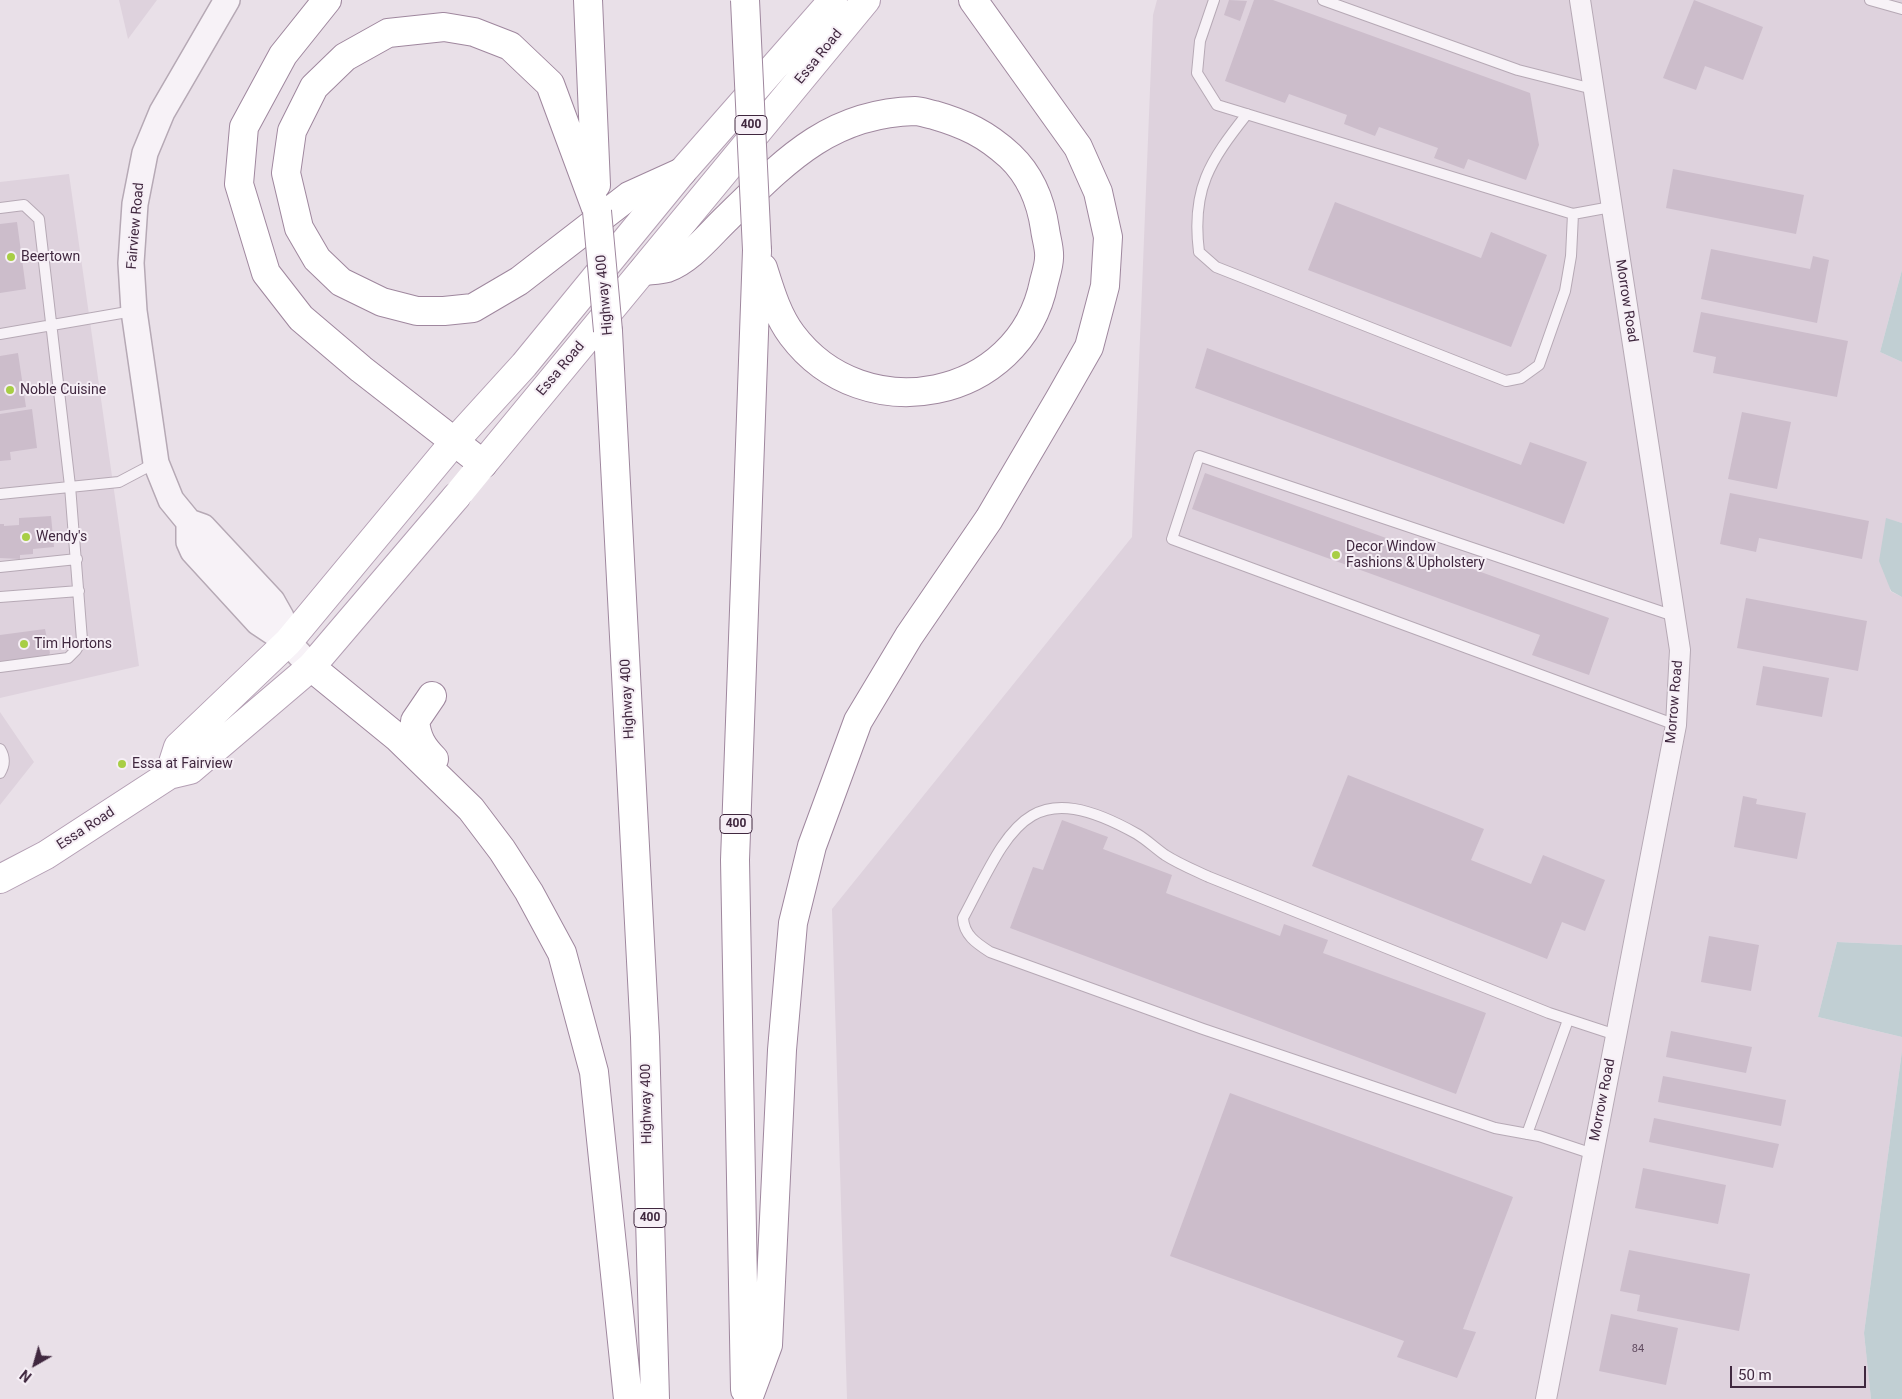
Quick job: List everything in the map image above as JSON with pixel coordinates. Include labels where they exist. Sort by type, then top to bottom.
[{"type":"main road","points":[[327,0],[283,55],[244,126],[239,184],[266,273],[301,318],[361,369],[482,464]]},
{"type":"main road","name":"Highway 400","points":[[588,0],[597,211],[608,330],[646,1037],[654,1399]]},
{"type":"main road","name":"400","points":[[745,0],[757,250],[735,860],[747,1399]]},
{"type":"main road","name":"Essa Road","points":[[169,775],[178,747],[288,642],[454,442],[524,365],[682,172],[833,0]]},
{"type":"main road","name":"Essa Road","points":[[0,879],[46,855],[169,775],[190,770],[311,667],[456,497],[866,0]]},
{"type":"main road","points":[[747,1399],[768,1345],[782,1050],[793,923],[812,846],[858,721],[909,636],[990,520],[1089,347],[1105,286],[1108,237],[1098,192],[1078,147],[973,0]]},
{"type":"main road","points":[[597,211],[550,84],[510,46],[474,32],[444,27],[388,33],[345,57],[314,87],[292,131],[286,173],[299,228],[317,259],[341,282],[382,302],[417,311],[473,308],[519,281],[629,196],[682,172]]},
{"type":"main road","points":[[643,271],[668,268],[690,254],[773,173],[807,144],[862,118],[918,111],[963,124],[995,143],[1022,168],[1042,208],[1049,258],[1041,298],[1028,326],[1011,350],[989,366],[949,386],[914,393],[885,391],[846,380],[814,358],[791,334],[772,298],[757,250]]},
{"type":"main road","points":[[311,667],[398,738],[471,809],[502,850],[529,892],[562,953],[594,1072],[628,1399]]},
{"type":"main road","points":[[432,696],[415,721],[416,735],[428,753],[460,784],[471,809]]},
{"type":"street","name":"Fairview Road","points":[[227,0],[162,112],[145,153],[135,204],[130,263],[134,311],[156,463],[171,500],[189,522],[203,528],[272,601],[281,617],[288,642]]},
{"type":"street","name":"Morrow Road","points":[[1546,1399],[1676,724],[1680,650],[1580,0]]},
{"type":"street","points":[[288,642],[311,667]]},
{"type":"lane","points":[[1214,0],[1200,41],[1197,73],[1217,105],[1573,214],[1611,207]]},
{"type":"lane","points":[[1323,0],[1518,70],[1593,89]]},
{"type":"lane","points":[[1870,0],[1902,9]]},
{"type":"lane","points":[[1247,114],[1217,152],[1204,177],[1196,232],[1198,252],[1216,267],[1506,381],[1522,378],[1539,366],[1565,291],[1571,256],[1573,214]]},
{"type":"lane","points":[[0,208],[24,205],[39,219],[53,326],[70,486],[80,591],[82,640],[68,658],[0,667]]},
{"type":"lane","points":[[0,334],[134,311]]},
{"type":"lane","points":[[1674,616],[1199,456],[1172,539],[1676,724]]},
{"type":"lane","points":[[0,494],[119,482],[156,463]]},
{"type":"lane","points":[[0,567],[76,559]]},
{"type":"lane","points":[[0,596],[80,591]]},
{"type":"lane","points":[[0,749],[3,755],[4,767],[0,773]]},
{"type":"lane","points":[[1593,1154],[1527,1134],[1476,1122],[1203,1029],[990,952],[969,936],[963,926],[963,918],[1003,843],[1024,819],[1046,808],[1064,807],[1094,815],[1138,834],[1182,865],[1209,877],[1568,1020],[1616,1036]]},
{"type":"lane","points":[[1527,1134],[1568,1020]]},
{"type":"shaded area","points":[[119,0],[157,0],[128,39]]},
{"type":"shaded area","points":[[1157,0],[1902,0],[1902,270],[1880,352],[1902,362],[1902,523],[1887,519],[1890,591],[1902,597],[1902,945],[1837,942],[1818,1017],[1902,1037],[1902,1051],[1864,1333],[1871,1399],[847,1399],[832,909],[1132,537],[1153,15]]},
{"type":"shaded area","points":[[69,174],[139,666],[0,698],[0,182]]},
{"type":"shaded area","points":[[1902,270],[1902,362],[1880,352]]},
{"type":"shaded area","points":[[1886,518],[1902,523],[1902,597],[1891,591],[1879,561]]},
{"type":"shaded area","points":[[0,712],[34,762],[0,805]]},
{"type":"shaded area","points":[[1837,942],[1902,945],[1902,1037],[1818,1017]]},
{"type":"shaded area","points":[[1902,1051],[1902,1399],[1871,1399],[1864,1333]]},
{"type":"building","points":[[1229,0],[1247,1],[1240,21],[1224,15]]},
{"type":"building","points":[[1254,0],[1273,0],[1530,93],[1539,145],[1526,180],[1468,159],[1464,169],[1434,158],[1438,148],[1379,127],[1375,136],[1344,124],[1347,115],[1289,94],[1285,103],[1225,81]]},
{"type":"building","points":[[1694,0],[1763,27],[1743,80],[1705,66],[1696,90],[1663,78]]},
{"type":"building","points":[[1673,169],[1804,195],[1796,234],[1666,208]]},
{"type":"building","points":[[1335,202],[1481,258],[1491,232],[1547,255],[1511,347],[1308,270]]},
{"type":"building","name":"Beertown","points":[[17,222],[26,289],[0,293],[0,224]]},
{"type":"building","points":[[1711,249],[1810,269],[1813,256],[1829,260],[1817,323],[1701,299]]},
{"type":"building","points":[[1701,312],[1848,341],[1837,397],[1713,373],[1716,357],[1693,352]]},
{"type":"building","points":[[1207,348],[1521,465],[1530,442],[1587,462],[1564,524],[1195,388]]},
{"type":"building","points":[[18,353],[26,407],[0,411],[0,356]]},
{"type":"building","points":[[32,409],[37,448],[10,452],[11,460],[0,461],[0,414]]},
{"type":"building","points":[[1742,412],[1791,422],[1777,489],[1728,479]]},
{"type":"building","points":[[1205,473],[1609,618],[1589,675],[1532,655],[1540,635],[1192,509]]},
{"type":"building","points":[[1730,493],[1869,521],[1862,559],[1759,538],[1756,552],[1720,544]]},
{"type":"building","name":"Wendy's","points":[[51,516],[54,547],[33,549],[33,554],[20,555],[20,559],[0,558],[0,524],[4,524],[4,526],[19,525],[19,518]]},
{"type":"building","points":[[1746,598],[1867,621],[1858,671],[1737,648]]},
{"type":"building","name":"Tim Hortons","points":[[45,629],[50,653],[46,659],[0,662],[0,635]]},
{"type":"building","points":[[1763,666],[1829,678],[1822,717],[1756,705]]},
{"type":"building","points":[[1348,775],[1484,829],[1471,860],[1531,884],[1543,855],[1605,880],[1585,931],[1562,922],[1547,959],[1312,866]]},
{"type":"building","points":[[1743,796],[1757,799],[1756,804],[1806,813],[1797,859],[1734,847]]},
{"type":"building","points":[[1062,820],[1108,837],[1103,849],[1172,875],[1166,893],[1280,936],[1284,924],[1328,940],[1323,953],[1486,1013],[1456,1094],[1010,928],[1033,867],[1043,870]]},
{"type":"building","points":[[1709,936],[1759,945],[1751,991],[1701,982]]},
{"type":"building","points":[[1671,1031],[1752,1047],[1746,1073],[1666,1057]]},
{"type":"building","points":[[1663,1076],[1786,1100],[1781,1126],[1658,1102]]},
{"type":"building","points":[[1230,1093],[1513,1197],[1463,1329],[1476,1332],[1457,1378],[1397,1357],[1404,1341],[1170,1256]]},
{"type":"building","points":[[1654,1118],[1779,1144],[1773,1168],[1649,1142]]},
{"type":"building","points":[[1643,1168],[1726,1185],[1718,1224],[1635,1208]]},
{"type":"building","points":[[1629,1250],[1750,1274],[1739,1331],[1637,1311],[1640,1295],[1620,1291]]},
{"type":"building","points":[[1611,1314],[1678,1328],[1666,1385],[1599,1371]]},
{"type":"place","name":"Beertown","points":[[11,257]]},
{"type":"place","name":"Noble Cuisine","points":[[10,390]]},
{"type":"place","name":"Wendy's","points":[[26,537]]},
{"type":"place","name":"Decor Window Fashions & Upholstery","points":[[1336,555]]},
{"type":"place","name":"Tim Hortons","points":[[24,644]]},
{"type":"place","name":"Essa at Fairview","points":[[122,764]]}]
